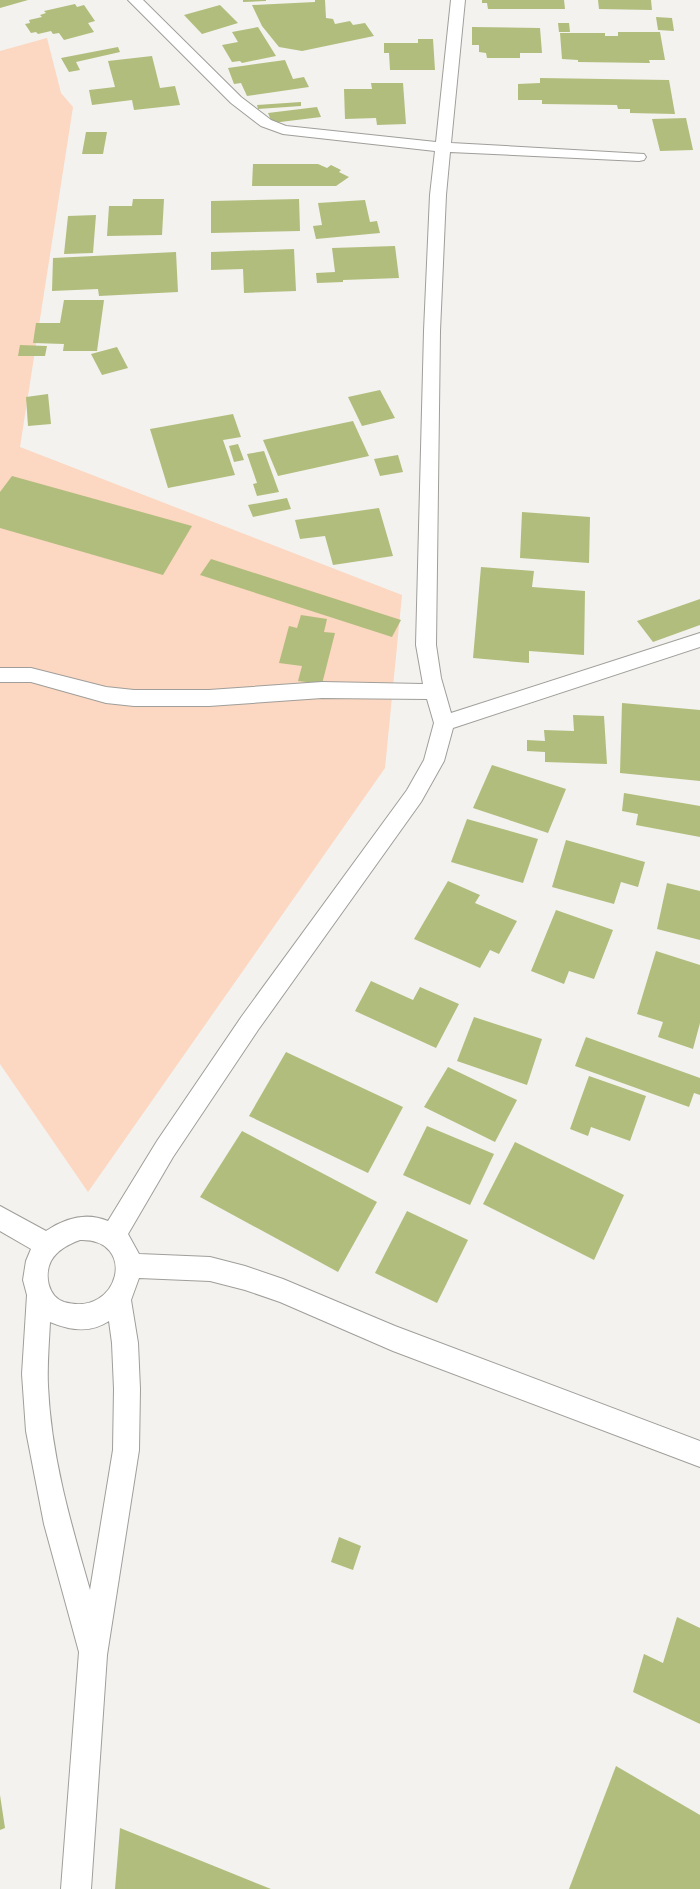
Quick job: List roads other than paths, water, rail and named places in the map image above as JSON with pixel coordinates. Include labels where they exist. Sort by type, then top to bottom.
[{"type":"street","points":[[135,0],[236,100],[266,123],[283,130],[442,147],[639,157]]},
{"type":"street","points":[[113,1236],[165,1149],[250,1023],[414,796],[434,761],[444,723],[430,672],[426,637],[432,331],[438,195],[458,0]]},
{"type":"street","points":[[444,723],[700,640]]},
{"type":"street","points":[[0,675],[31,675],[94,692],[134,698],[209,698],[322,690],[435,692]]},
{"type":"street","points":[[0,1218],[48,1245]]},
{"type":"street","points":[[39,1296],[51,1309],[66,1317],[85,1318],[103,1312],[118,1300],[127,1284],[129,1266],[124,1249],[113,1236],[98,1228],[80,1228],[62,1233],[48,1245],[38,1261],[35,1279],[39,1296],[35,1349],[36,1399],[42,1453],[93,1655]]},
{"type":"street","points":[[129,1266],[210,1269],[245,1278],[283,1291],[408,1344],[700,1454]]},
{"type":"street","points":[[76,1889],[93,1655],[126,1450],[127,1389],[125,1342],[118,1300]]}]
